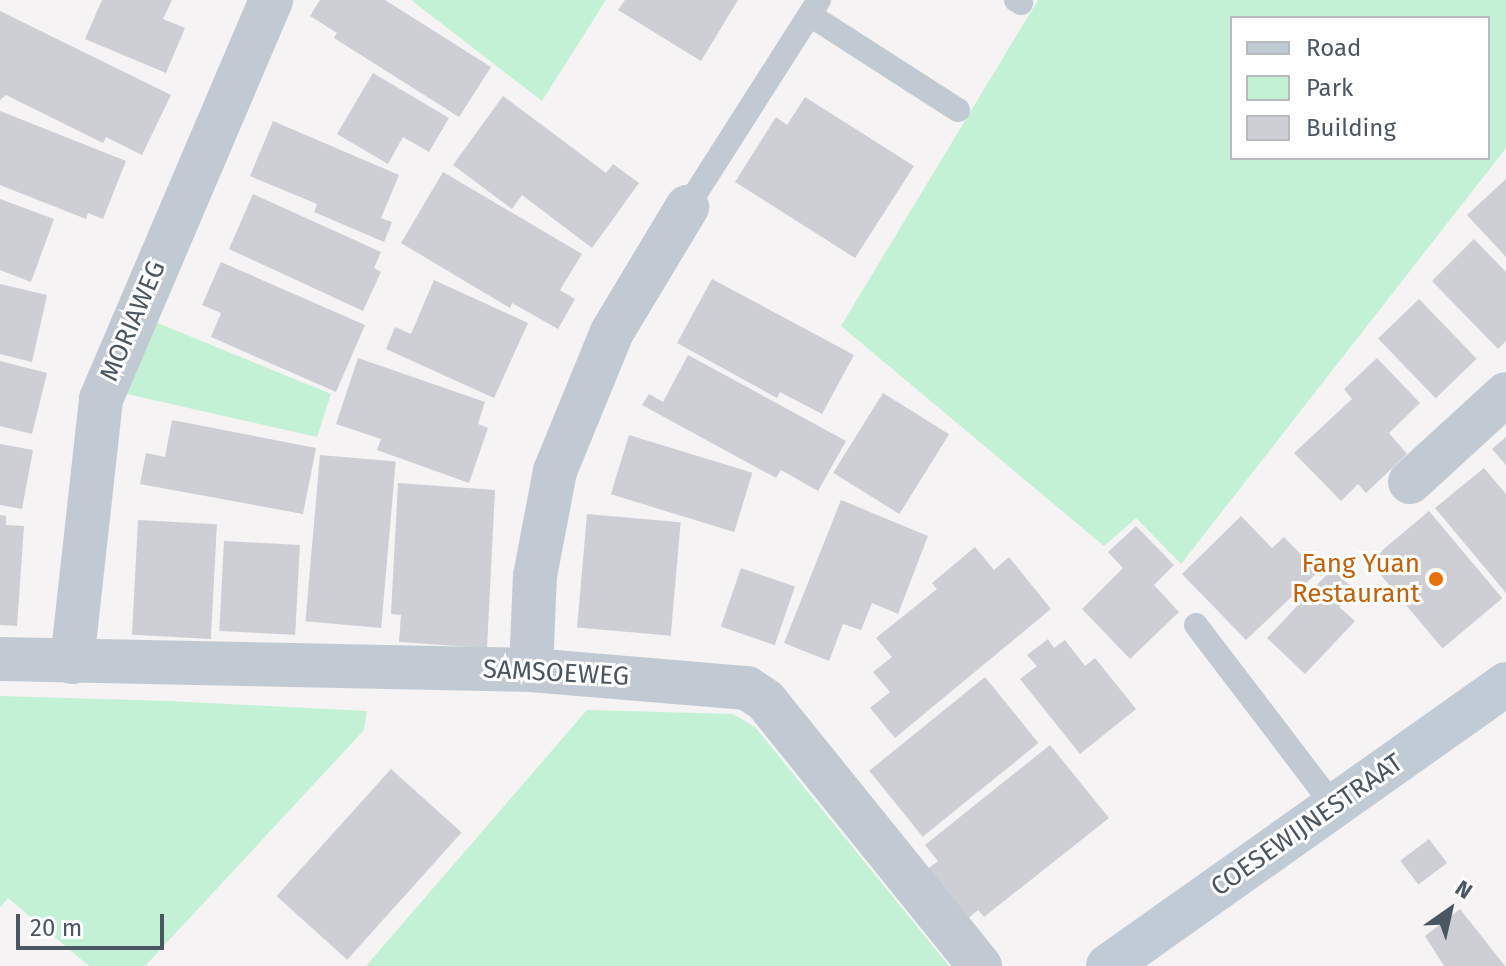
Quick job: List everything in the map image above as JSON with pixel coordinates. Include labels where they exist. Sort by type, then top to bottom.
[{"type":"street","name":"MORIAWEG","points":[[72,662],[101,399],[271,0]]},
{"type":"street","points":[[531,670],[535,576],[555,471],[612,332],[687,207]]},
{"type":"street","points":[[1410,482],[1506,394]]},
{"type":"street","name":"SAMSOEWEG","points":[[0,659],[531,670],[731,683],[758,693],[980,966]]},
{"type":"street","name":"COESEWIJNESTRAAT","points":[[1108,966],[1506,684]]},
{"type":"lane","points":[[687,207],[814,7],[958,110]]},
{"type":"lane","points":[[1196,625],[1334,806]]},
{"type":"green space","points":[[411,0],[606,0],[542,101]]},
{"type":"green space","points":[[1038,0],[1506,0],[1506,148],[1181,564],[1136,518],[1104,546],[841,326]]},
{"type":"green space","points":[[150,320],[331,394],[317,437],[127,394],[135,350]]},
{"type":"green space","points":[[0,696],[367,711],[364,730],[145,966],[89,966],[8,898],[0,907]]},
{"type":"green space","points":[[587,710],[733,714],[755,727],[949,966],[366,966]]},
{"type":"building","points":[[102,0],[172,0],[163,19],[185,28],[166,73],[85,39]]},
{"type":"building","points":[[320,0],[385,0],[491,67],[459,117],[334,38],[337,33],[310,16]]},
{"type":"building","points":[[625,0],[738,0],[701,61],[618,10]]},
{"type":"building","points":[[0,11],[171,95],[142,155],[106,137],[103,143],[6,95],[0,100]]},
{"type":"building","points":[[373,73],[449,118],[429,152],[403,137],[388,164],[337,134]]},
{"type":"building","points":[[503,96],[606,173],[613,164],[639,183],[592,248],[522,195],[512,209],[453,165]]},
{"type":"building","points":[[805,97],[914,166],[855,258],[735,182],[776,117],[787,125]]},
{"type":"building","points":[[0,111],[126,161],[103,219],[88,213],[86,219],[0,185]]},
{"type":"building","points":[[273,121],[399,175],[381,218],[392,222],[384,242],[314,212],[317,204],[250,176]]},
{"type":"building","points":[[443,172],[582,254],[560,290],[575,299],[558,329],[512,303],[510,308],[401,243]]},
{"type":"building","points":[[1506,179],[1506,257],[1467,215]]},
{"type":"building","points":[[253,194],[381,252],[374,268],[381,272],[363,311],[229,249]]},
{"type":"building","points":[[0,199],[54,219],[31,282],[0,270]]},
{"type":"building","points":[[1474,239],[1506,272],[1506,341],[1498,349],[1432,281]]},
{"type":"building","points":[[221,262],[365,325],[336,392],[211,337],[221,313],[202,305]]},
{"type":"building","points":[[712,279],[854,355],[822,414],[780,392],[777,398],[677,343]]},
{"type":"building","points":[[434,280],[528,323],[494,398],[386,349],[395,327],[411,334]]},
{"type":"building","points":[[0,284],[47,295],[32,362],[0,354]]},
{"type":"building","points":[[1419,299],[1477,359],[1436,398],[1378,339]]},
{"type":"building","points":[[688,355],[846,441],[818,491],[781,470],[776,478],[642,405],[649,394],[663,402]]},
{"type":"building","points":[[358,358],[485,402],[478,424],[488,428],[469,483],[377,450],[381,439],[336,424]]},
{"type":"building","points":[[1377,358],[1420,403],[1389,433],[1407,454],[1366,493],[1358,484],[1341,501],[1294,453],[1352,399],[1344,389]]},
{"type":"building","points":[[0,361],[47,373],[32,434],[0,426]]},
{"type":"building","points":[[883,393],[949,434],[899,514],[833,473]]},
{"type":"building","points":[[172,420],[316,448],[303,514],[140,484],[146,453],[165,457]]},
{"type":"building","points":[[629,435],[752,473],[734,532],[611,494]]},
{"type":"building","points":[[1506,437],[1506,465],[1492,449]]},
{"type":"building","points":[[0,444],[33,450],[22,509],[0,505]]},
{"type":"building","points":[[320,455],[396,462],[381,628],[305,621]]},
{"type":"building","points":[[1484,468],[1506,494],[1506,593],[1435,508]]},
{"type":"building","points":[[398,483],[495,490],[487,648],[399,642],[401,615],[391,614]]},
{"type":"building","points":[[841,500],[928,536],[898,614],[872,603],[861,630],[843,624],[829,661],[784,643]]},
{"type":"building","name":"Fang Yuan Restaurant","points":[[1429,511],[1502,598],[1443,648],[1369,561]]},
{"type":"building","points":[[587,514],[681,522],[671,636],[577,628]]},
{"type":"building","points":[[0,515],[6,516],[6,525],[24,526],[17,626],[0,625]]},
{"type":"building","points":[[1241,516],[1272,548],[1284,537],[1318,572],[1246,640],[1182,574]]},
{"type":"building","points":[[138,520],[217,524],[211,639],[132,635]]},
{"type":"building","points":[[1136,526],[1174,565],[1154,585],[1179,612],[1130,659],[1082,609],[1123,568],[1108,552]]},
{"type":"building","points":[[224,541],[300,545],[295,635],[219,631]]},
{"type":"building","points":[[975,547],[994,570],[1009,557],[1051,609],[895,738],[870,708],[890,692],[873,672],[892,657],[876,638],[937,589],[932,583]]},
{"type":"building","points":[[741,568],[795,587],[775,645],[721,627]]},
{"type":"building","points":[[1332,569],[1356,591],[1339,607],[1355,621],[1305,674],[1267,638]]},
{"type":"building","points":[[1048,639],[1054,648],[1065,640],[1085,666],[1095,658],[1136,709],[1080,754],[1020,679],[1037,666],[1027,655]]},
{"type":"building","points":[[985,677],[1038,743],[923,837],[869,771]]},
{"type":"building","points":[[1050,745],[1109,818],[984,917],[978,910],[966,920],[926,870],[938,861],[925,845]]},
{"type":"building","points":[[391,769],[462,833],[347,960],[277,896]]},
{"type":"building","points":[[1429,839],[1447,863],[1418,885],[1400,861]]},
{"type":"building","points":[[1460,909],[1505,966],[1444,966],[1425,936]]},
{"type":"place","name":"Fang Yuan Restaurant","points":[[1436,579]]}]
